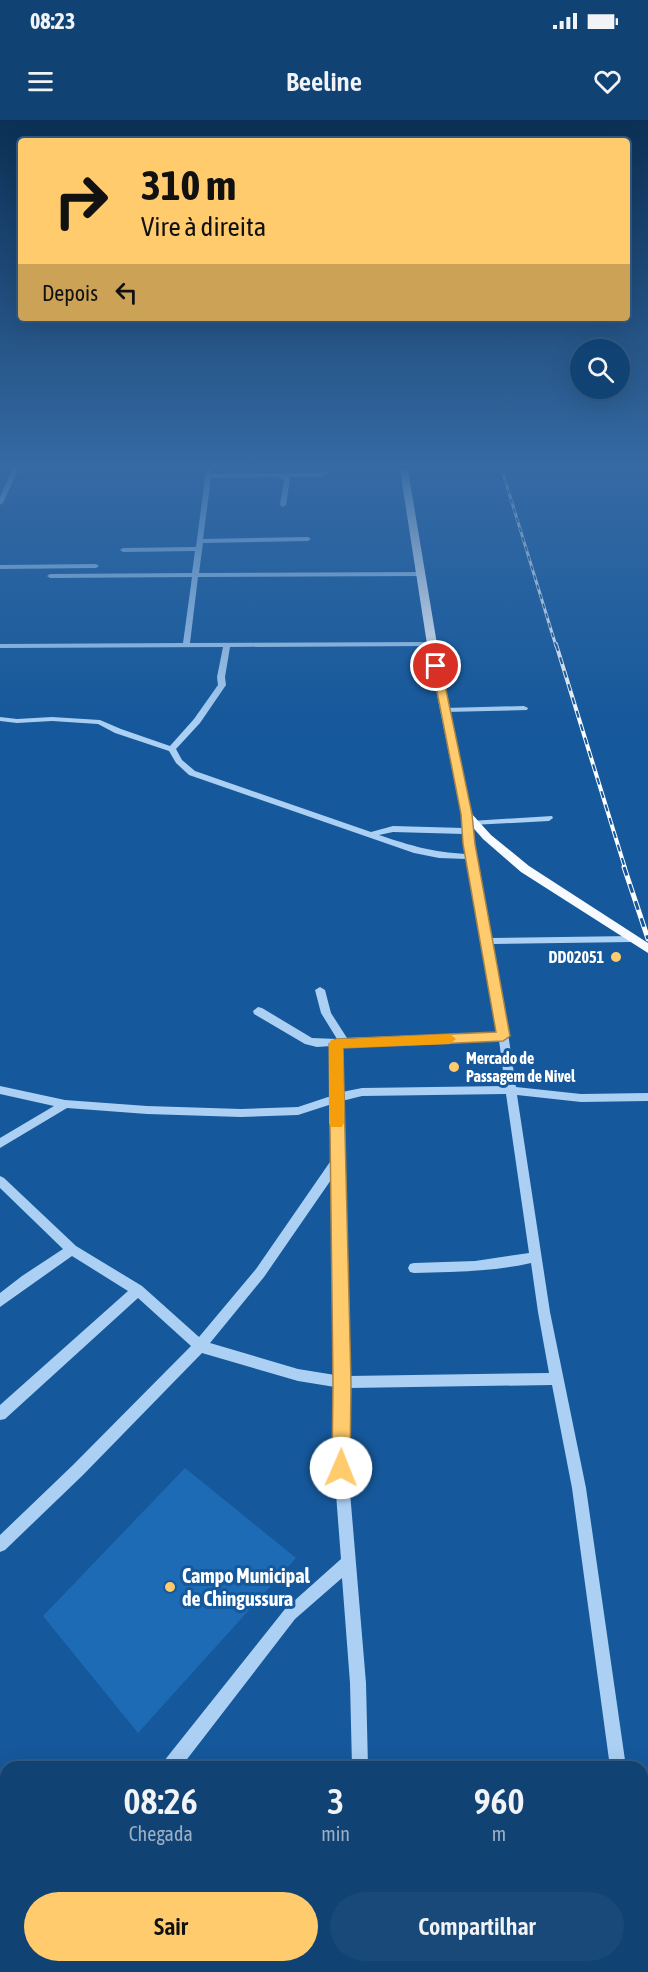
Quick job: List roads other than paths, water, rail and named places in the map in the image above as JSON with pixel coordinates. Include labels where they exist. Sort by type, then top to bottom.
[{"type":"main road","points":[[419,556],[444,710],[469,823],[525,869],[648,949]]},
{"type":"street","points":[[186,645],[197,556]]},
{"type":"street","points":[[0,567],[96,566]]},
{"type":"street","points":[[50,576],[422,574]]},
{"type":"street","points":[[0,646],[432,644]]},
{"type":"street","points":[[171,749],[196,721],[222,685],[221,677],[227,645]]},
{"type":"street","points":[[444,710],[524,708]]},
{"type":"street","points":[[0,719],[18,721],[52,718],[100,722],[118,731],[171,749],[179,761],[199,776],[417,851],[471,857]]},
{"type":"street","points":[[369,835],[393,829],[549,818]]},
{"type":"street","points":[[469,823],[471,857],[503,1036],[536,1257],[579,1488],[617,1761]]},
{"type":"street","points":[[486,941],[632,939]]},
{"type":"street","points":[[320,990],[326,1013],[340,1043],[336,1098],[342,1383],[341,1468],[358,1683],[360,1761]]},
{"type":"street","points":[[258,1011],[309,1041],[340,1043],[503,1036]]},
{"type":"street","points":[[0,1090],[65,1104],[147,1110],[279,1113],[315,1107],[336,1098],[362,1092],[511,1090],[581,1098],[648,1097]]},
{"type":"street","points":[[0,1144],[65,1104]]},
{"type":"street","points":[[0,1545],[78,1470],[200,1346],[260,1273],[337,1161]]},
{"type":"street","points":[[0,1181],[72,1250],[138,1290],[200,1346],[277,1371],[342,1383],[557,1379]]},
{"type":"street","points":[[0,1301],[26,1280],[72,1250]]},
{"type":"street","points":[[414,1268],[472,1267],[512,1263],[536,1257]]},
{"type":"street","points":[[0,1414],[138,1290]]},
{"type":"street","points":[[175,1761],[290,1614],[348,1563]]},
{"type":"railway","points":[[529,556],[556,646]]},
{"type":"railway","points":[[556,644],[625,868]]},
{"type":"railway","points":[[624,867],[648,939]]},
{"type":"place","name":"DD02051","points":[[616,957]]},
{"type":"place","name":"Mercado de Passagem de Nivel","points":[[454,1067]]},
{"type":"place","name":"Campo Municipal de Chingussura","points":[[170,1587]]}]
